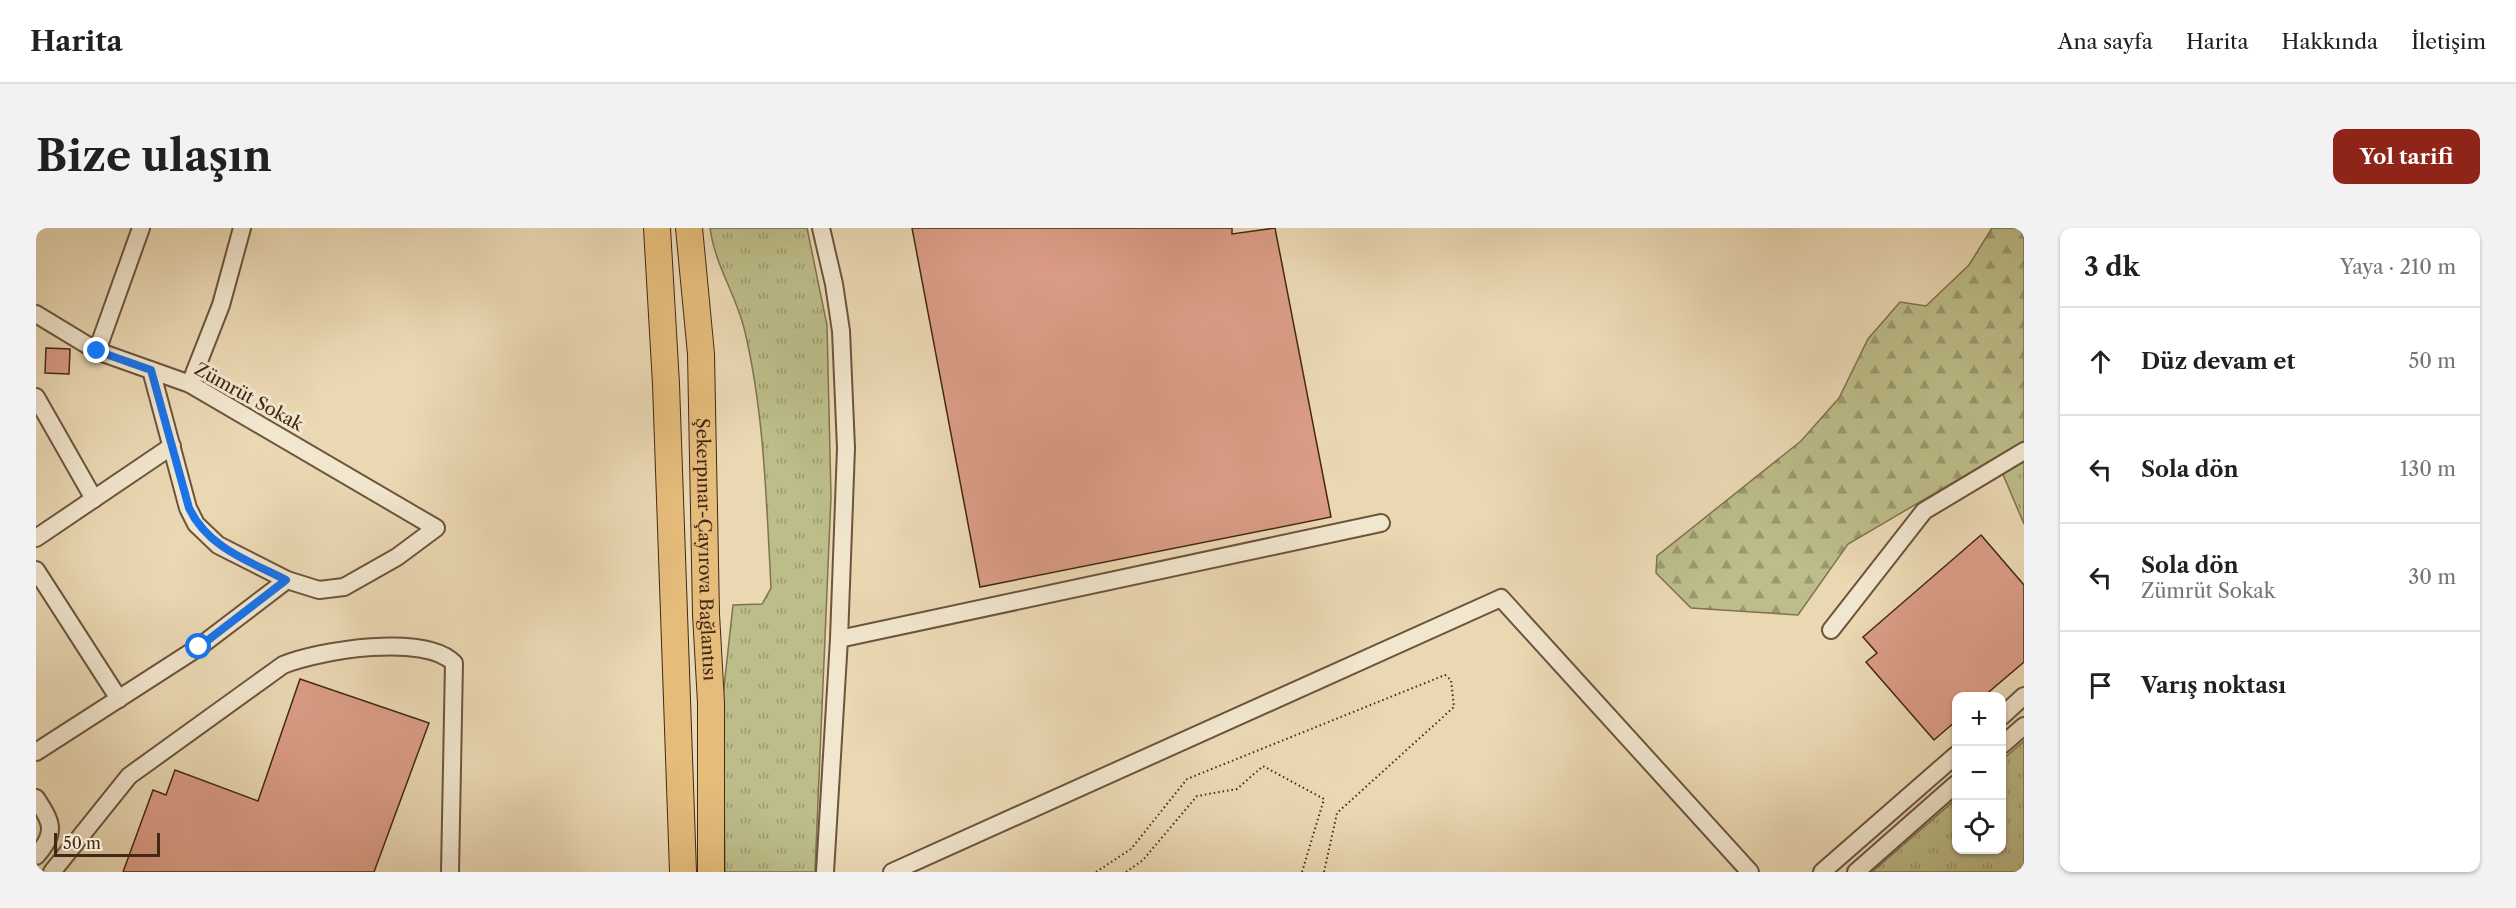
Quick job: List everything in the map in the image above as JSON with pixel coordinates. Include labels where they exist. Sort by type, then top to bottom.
[{"type":"highway","name":"Şekerpınar-Çayırova Bağlantısı","points":[[657,228],[666,384],[683,872]]},
{"type":"highway","name":"Şekerpınar-Çayırova Bağlantısı","points":[[689,228],[701,354],[706,614],[711,703],[711,872]]},
{"type":"street","points":[[97,351],[141,228]]},
{"type":"street","points":[[190,384],[221,305],[242,228]]},
{"type":"street","points":[[820,228],[834,284],[841,331],[846,448],[825,872]]},
{"type":"street","name":"Zümrüt Sokak","points":[[36,314],[97,351],[190,384],[436,528],[397,557],[344,587],[319,590],[286,580]]},
{"type":"street","points":[[36,752],[199,647],[286,580],[218,545],[196,524],[189,508],[151,370]]},
{"type":"street","points":[[36,397],[93,499]]},
{"type":"street","points":[[36,538],[172,446]]},
{"type":"street","points":[[1831,630],[1924,511],[2024,451]]},
{"type":"street","points":[[838,639],[1381,524]]},
{"type":"street","points":[[36,570],[119,699]]},
{"type":"street","points":[[892,872],[1501,598],[1750,872]]},
{"type":"street","points":[[52,872],[129,776],[173,744],[283,665],[306,656],[364,647],[415,648],[446,655],[454,663],[450,872]]},
{"type":"street","points":[[2006,712],[2024,696]]},
{"type":"street","points":[[2006,741],[2024,726]]},
{"type":"street","points":[[1822,872],[1952,758]]},
{"type":"street","points":[[1856,872],[1952,788]]},
{"type":"street","points":[[36,798],[47,812],[50,830],[46,845],[36,856]]},
{"type":"path","points":[[1096,872],[1131,849],[1187,779],[1445,675],[1451,680],[1454,707],[1337,813],[1324,872]]},
{"type":"path","points":[[1126,872],[1143,860],[1197,795],[1237,789],[1263,766],[1324,799],[1302,872]]},
{"type":"green space","points":[[710,228],[807,228],[827,325],[831,497],[815,872],[725,872],[723,696],[733,605],[762,604],[771,588],[763,449],[756,390],[745,332],[716,255]]},
{"type":"green space","points":[[1992,228],[2024,228],[2024,441],[1848,544],[1798,615],[1691,608],[1656,573],[1657,556],[1801,441],[1839,398],[1868,339],[1900,302],[1926,306],[1969,265]]},
{"type":"green space","points":[[2024,452],[2024,524],[1999,465]]},
{"type":"green space","points":[[2024,741],[2024,872],[1872,872],[1952,802],[1952,854],[2006,854],[2006,757]]},
{"type":"building","points":[[912,228],[1232,228],[1232,234],[1275,228],[1331,517],[980,587]]},
{"type":"building","points":[[46,348],[70,349],[69,374],[45,373]]},
{"type":"building","points":[[1981,535],[2024,585],[2024,662],[1989,692],[1952,692],[1952,724],[1934,740],[1866,662],[1877,653],[1863,637]]},
{"type":"building","points":[[300,679],[429,723],[374,872],[123,872],[153,790],[166,795],[175,770],[258,801]]},
{"type":"route","points":[[97,351],[151,370],[189,508],[196,524],[218,545],[286,580],[199,647]]}]
